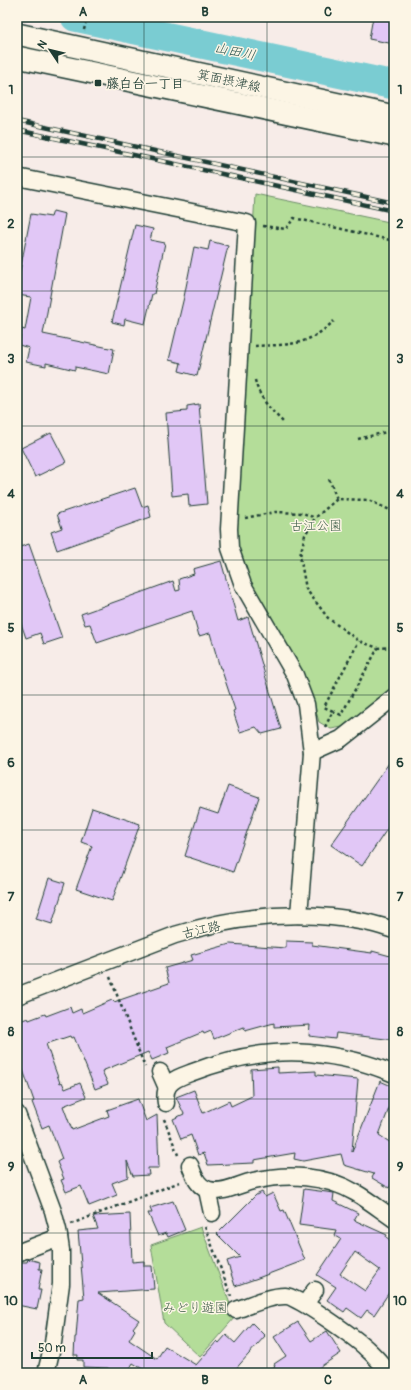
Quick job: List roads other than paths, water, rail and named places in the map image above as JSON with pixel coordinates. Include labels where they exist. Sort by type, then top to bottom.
[{"type":"main road","name":"箕面摂津線","points":[[17,34],[394,116]]},
{"type":"main road","name":"箕面摂津線","points":[[17,57],[394,136]]},
{"type":"street","points":[[17,177],[247,223],[229,529],[230,548],[243,584],[295,675],[306,704],[312,752],[299,916]]},
{"type":"street","points":[[312,752],[341,739],[394,697]]},
{"type":"street","name":"古江路","points":[[17,996],[175,935],[200,927],[254,918],[299,916],[329,917],[365,922],[394,930]]},
{"type":"street","points":[[153,1070],[165,1102],[170,1084],[182,1076],[221,1062],[238,1058],[284,1053],[309,1053],[345,1058],[394,1074]]},
{"type":"street","points":[[18,1122],[51,1205],[58,1233],[62,1260],[61,1284],[53,1342],[46,1373]]},
{"type":"street","points":[[184,1161],[198,1184],[207,1190],[225,1189],[254,1181],[284,1176],[317,1179],[339,1185],[356,1193],[394,1219]]},
{"type":"street","points":[[207,1190],[208,1219]]},
{"type":"street","points":[[17,1253],[58,1233]]},
{"type":"street","points":[[305,1304],[314,1290]]},
{"type":"street","points":[[236,1310],[272,1298],[285,1296],[292,1297],[305,1304],[362,1344],[384,1370]]},
{"type":"waterway","name":"山田川","points":[[75,17],[394,85]]},
{"type":"railway","points":[[17,121],[394,203]]},
{"type":"railway","points":[[17,130],[394,211]]},
{"type":"place","name":"藤白台一丁目","points":[[98,83]]},
{"type":"park label","name":"古江公園","points":[[316,525]]},
{"type":"park label","name":"みどり遊園","points":[[195,1307]]}]
